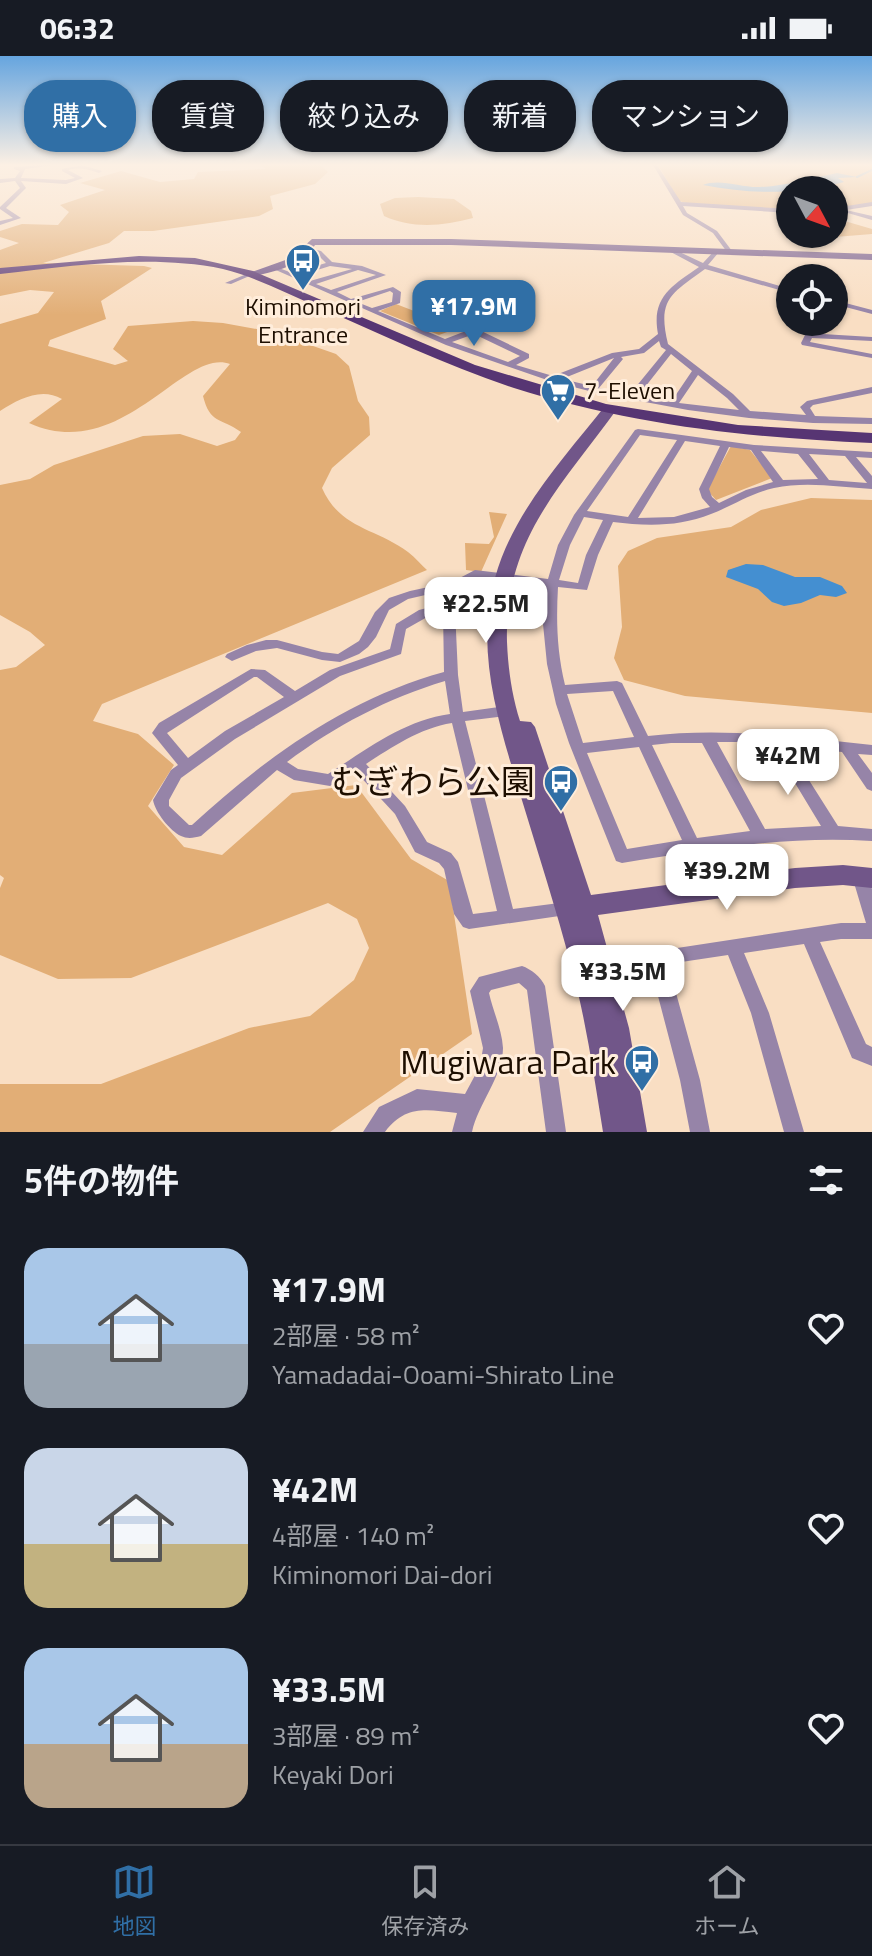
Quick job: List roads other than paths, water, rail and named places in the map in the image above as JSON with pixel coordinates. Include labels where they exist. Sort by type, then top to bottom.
[{"type":"main road","points":[[0,271],[149,259],[201,263],[251,274],[450,360],[523,386],[746,430],[872,425]]},
{"type":"street","points":[[0,223],[18,218],[12,215]]},
{"type":"street","points":[[687,215],[715,232],[729,251]]},
{"type":"street","points":[[229,283],[299,258],[310,246],[396,241],[872,257]]},
{"type":"street","points":[[310,246],[330,264]]},
{"type":"street","points":[[669,249],[703,266],[776,287]]},
{"type":"street","points":[[632,1132],[619,1037],[506,711],[496,648],[507,577],[528,535],[562,478],[620,406],[663,342],[660,311],[679,283],[711,261],[717,251]]},
{"type":"street","points":[[292,275],[330,264],[362,268],[383,275],[331,292]]},
{"type":"street","points":[[272,267],[470,351],[553,379],[594,389],[620,406],[674,404],[749,415],[872,425]]},
{"type":"street","points":[[311,283],[362,268]]},
{"type":"street","points":[[352,301],[390,289],[397,292],[396,303],[373,310]]},
{"type":"street","points":[[848,306],[872,312]]},
{"type":"street","points":[[446,341],[474,331],[526,356],[509,365]]},
{"type":"street","points":[[872,339],[809,335],[805,343],[872,356]]},
{"type":"street","points":[[553,379],[615,355],[641,351],[663,342]]},
{"type":"street","points":[[663,342],[749,415]]},
{"type":"street","points":[[450,360],[470,351]]},
{"type":"street","points":[[594,389],[619,359],[615,355]]},
{"type":"street","points":[[674,404],[696,371]]},
{"type":"street","points":[[813,420],[805,407],[810,403],[872,390]]},
{"type":"street","points":[[872,455],[754,448],[638,432],[581,513],[563,547],[552,583],[551,651],[566,716],[622,856],[761,836],[833,832],[872,835]]},
{"type":"street","points":[[631,521],[682,439]]},
{"type":"street","points":[[717,507],[707,498],[704,489],[726,444]]},
{"type":"street","points":[[754,448],[780,484]]},
{"type":"street","points":[[802,452],[827,484]]},
{"type":"street","points":[[848,454],[872,484]]},
{"type":"street","points":[[581,513],[631,521],[687,518],[748,491],[780,484],[872,484]]},
{"type":"street","points":[[232,657],[257,644],[271,642],[340,658],[365,646],[373,635],[378,615],[394,600],[464,584],[475,573],[583,587],[592,555],[609,518]]},
{"type":"street","points":[[507,577],[509,669],[516,705],[575,908],[618,1132]]},
{"type":"street","points":[[451,675],[365,705],[250,781],[195,832],[185,831],[162,808],[161,800],[176,774],[187,766],[293,696],[335,673],[396,651],[400,627],[420,613],[444,607],[452,613],[451,675],[457,717],[507,917]]},
{"type":"street","points":[[187,766],[159,733],[164,727],[251,673],[260,673],[293,696]]},
{"type":"street","points":[[560,690],[617,686],[692,845]]},
{"type":"street","points":[[276,762],[294,774],[330,780],[420,727],[457,717],[506,711]]},
{"type":"street","points":[[580,749],[644,741],[707,738],[776,740],[872,750]]},
{"type":"street","points":[[707,738],[761,836]]},
{"type":"street","points":[[776,740],[833,832]]},
{"type":"street","points":[[846,747],[872,785]]},
{"type":"street","points":[[356,763],[400,810],[421,847],[445,858],[452,867],[463,914],[469,922],[795,878],[866,877],[872,919]]},
{"type":"street","points":[[700,1132],[690,1080],[657,958],[809,936],[872,931]]},
{"type":"street","points":[[809,936],[859,1051],[872,1057]]},
{"type":"street","points":[[733,947],[760,1013],[794,1132]]},
{"type":"street","points":[[462,1132],[468,1104],[483,1078],[493,1050],[479,991],[485,983],[522,974],[536,986],[556,1132]]},
{"type":"street","points":[[373,1132],[386,1114],[417,1099],[468,1104]]},
{"type":"water","points":[[746,564],[763,565],[795,577],[820,577],[842,586],[847,593],[836,597],[820,595],[784,606],[772,602],[758,589],[726,577],[728,570]]},
{"type":"place","name":"Kiminomori Entrance","points":[[303,292]]},
{"type":"place","name":"7-Eleven","points":[[558,422]]},
{"type":"place","name":"むぎわら公園","points":[[561,813]]},
{"type":"place","name":"Mugiwara Park","points":[[642,1093]]}]
